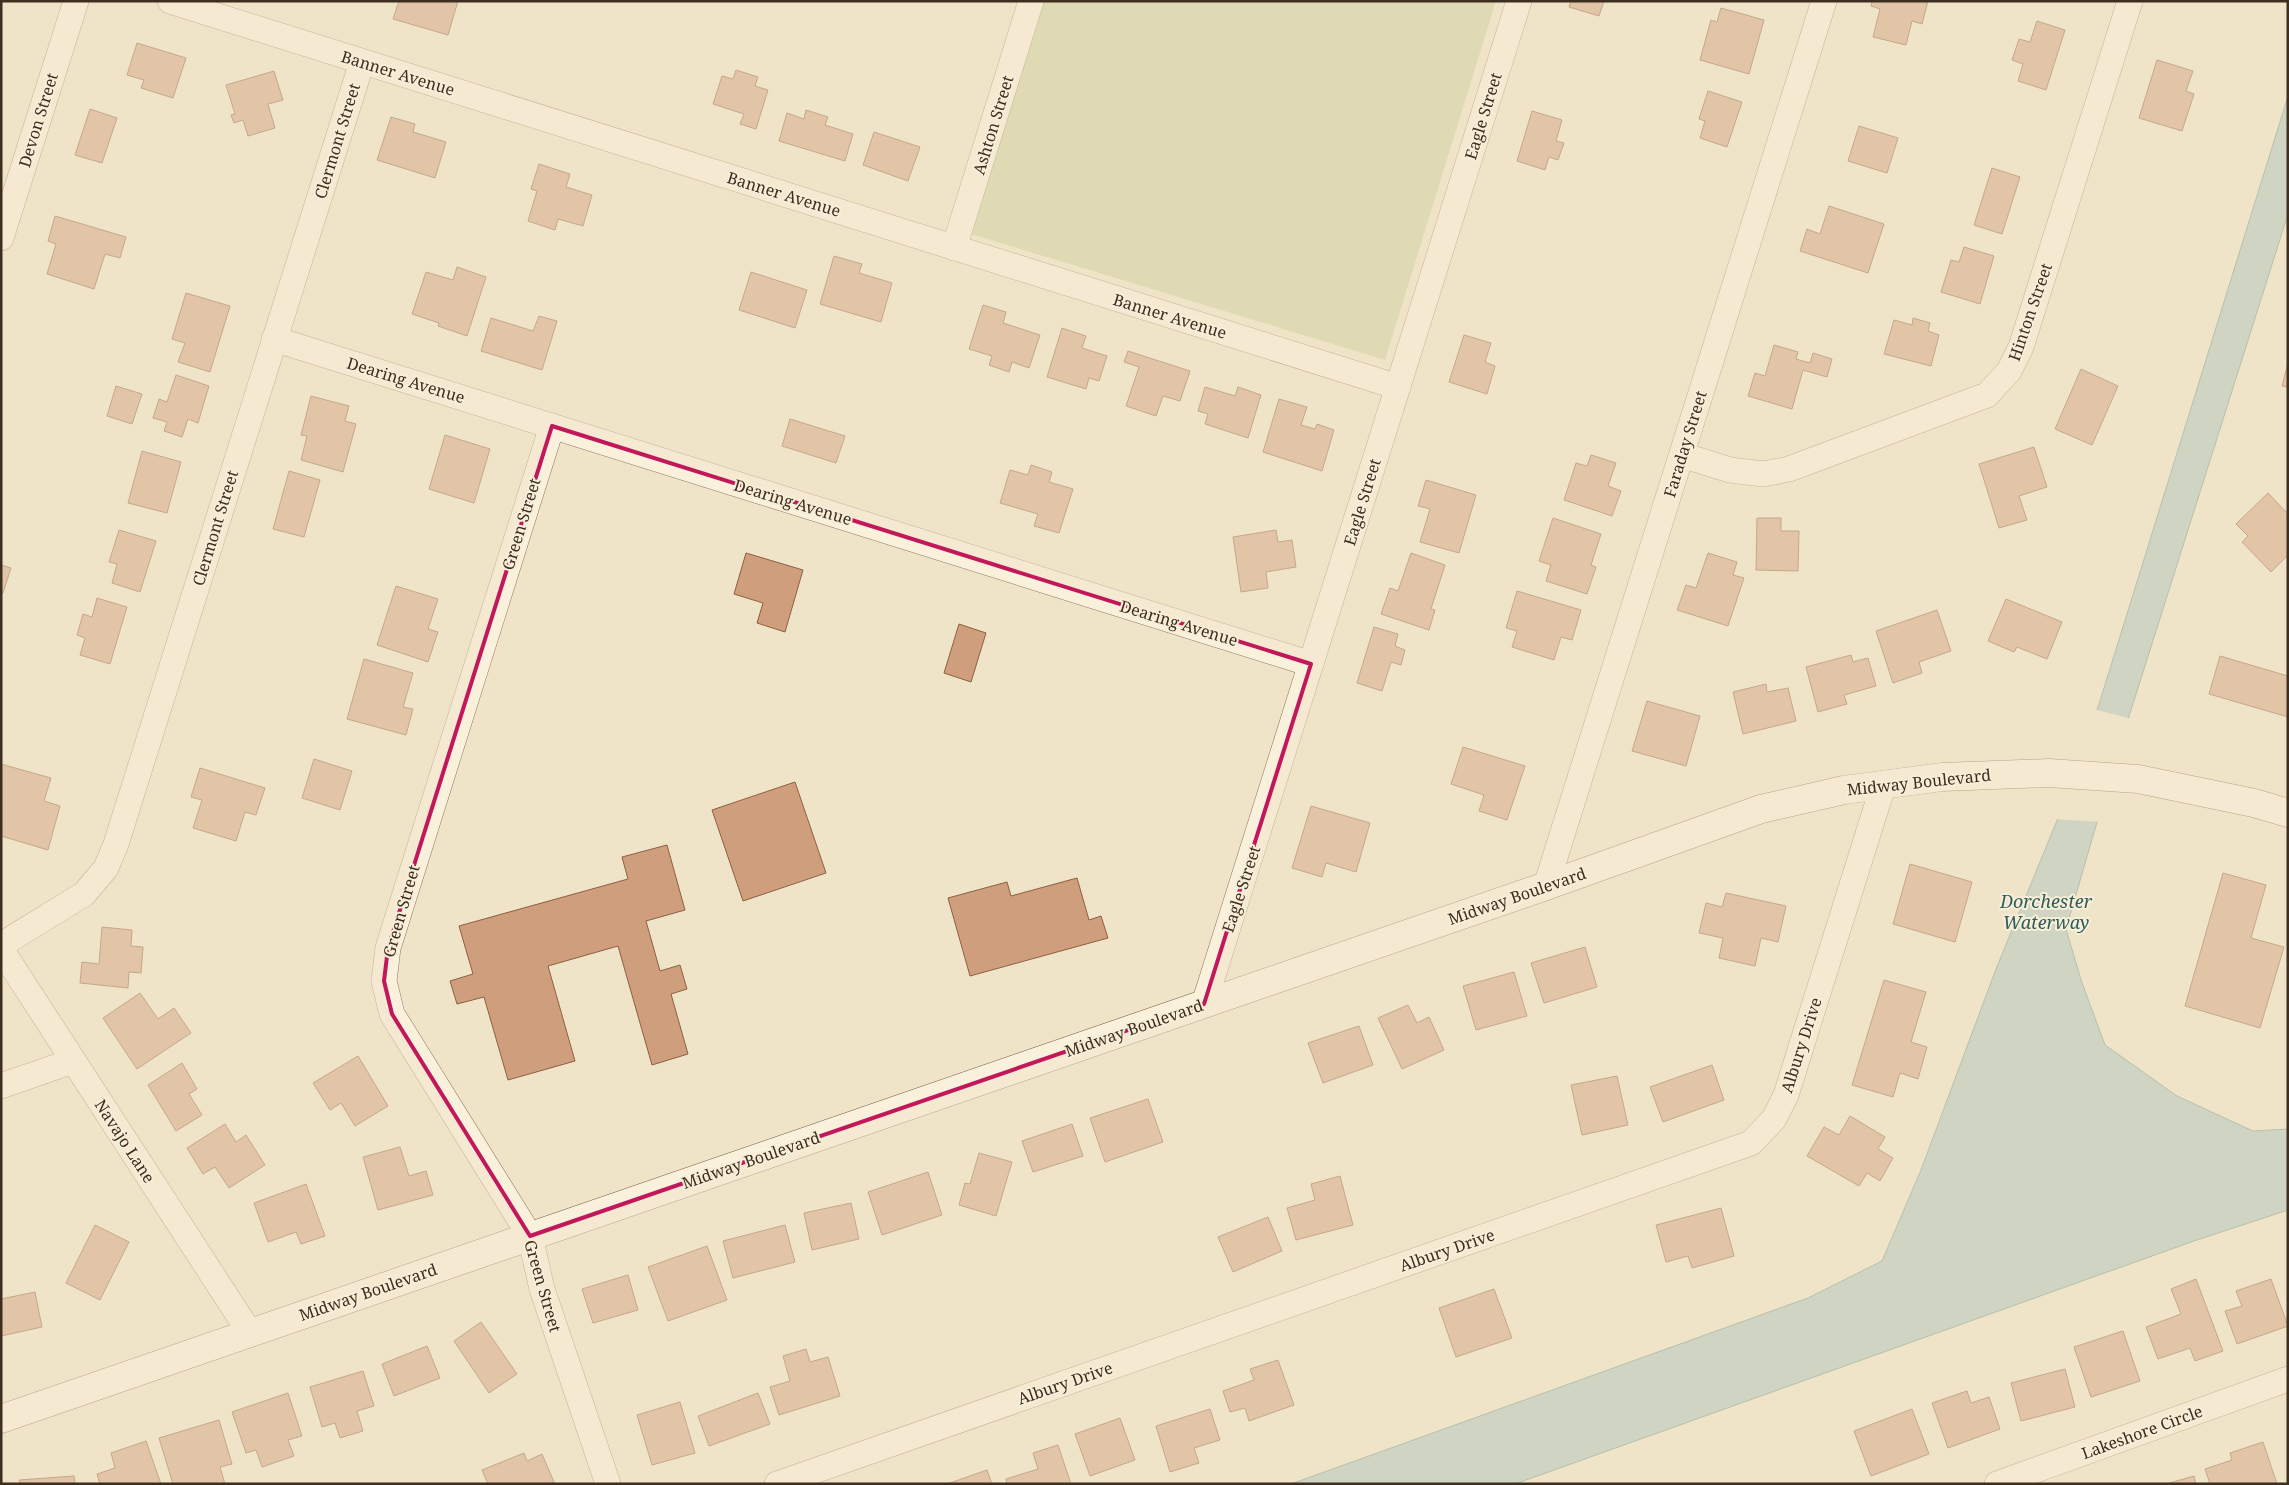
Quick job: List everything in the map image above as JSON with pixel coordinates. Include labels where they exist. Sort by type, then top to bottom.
[{"type":"street","name":"Devon Street","points":[[1,238],[76,1]]},
{"type":"street","name":"Banner Avenue","points":[[170,1],[1398,387]]},
{"type":"street","name":"Ashton Street","points":[[954,248],[1031,1]]},
{"type":"street","name":"Eagle Street","points":[[1204,1004],[1519,1]]},
{"type":"street","name":"Faraday Street","points":[[1546,886],[1824,1]]},
{"type":"street","name":"Hinton Street","points":[[1682,455],[1730,470],[1763,474],[1789,469],[1987,396],[2009,371],[2021,347],[2130,1]]},
{"type":"street","name":"Clermont Street","points":[[1,945],[84,894],[106,868],[116,844],[362,62]]},
{"type":"street","name":"Dearing Avenue","points":[[274,339],[1311,664]]},
{"type":"street","name":"Green Street","points":[[552,426],[388,948],[384,981],[392,1014],[530,1236],[542,1289],[608,1484]]},
{"type":"street","name":"Midway Boulevard","points":[[1,1419],[1546,886],[1760,809],[1844,790],[1884,784],[1942,777],[2049,773],[2138,779],[2254,803],[2288,813]]},
{"type":"street","name":"Albury Drive","points":[[778,1484],[1752,1143],[1774,1119],[1786,1095],[1884,784]]},
{"type":"street","name":"Navajo Lane","points":[[1,949],[250,1333]]},
{"type":"street","points":[[1,1086],[73,1061]]},
{"type":"street","name":"Lakeshore Circle","points":[[1997,1484],[2288,1380]]},
{"type":"highlighted area","points":[[552,426],[1311,664],[1204,1004],[530,1236],[392,1014],[384,981],[388,948]]},
{"type":"green space","points":[[1044,1],[1496,1],[1385,360],[971,234]]},
{"type":"water","name":"Dorchester Waterway","points":[[2288,96],[2288,214],[2113,767],[2066,929],[2081,980],[2105,1045],[2177,1096],[2253,1131],[2288,1129],[2288,1210],[2194,1241],[1515,1484],[1291,1484],[1808,1298],[1882,1261],[1921,1170],[1996,969],[2081,762]]},
{"type":"pier","points":[[2093,709],[2132,719],[2100,822],[2055,819],[2078,761]]},
{"type":"building","points":[[399,1],[458,1],[448,35],[393,19]]},
{"type":"building","points":[[1571,1],[1604,1],[1599,16],[1569,7]]},
{"type":"building","points":[[1872,1],[1928,1],[1922,24],[1912,21],[1906,45],[1873,37],[1880,9],[1871,6]]},
{"type":"building","points":[[1721,8],[1764,20],[1749,74],[1700,60],[1711,20],[1717,22]]},
{"type":"building","points":[[2037,21],[2065,30],[2046,90],[2018,81],[2023,64],[2012,60],[2019,39],[2030,42]]},
{"type":"building","points":[[137,43],[186,58],[173,98],[141,88],[144,80],[127,75]]},
{"type":"building","points":[[2157,60],[2193,71],[2186,91],[2194,94],[2182,131],[2139,118]]},
{"type":"building","points":[[736,70],[758,77],[755,86],[768,90],[756,129],[740,124],[744,114],[713,104],[722,76],[733,79]]},
{"type":"building","points":[[274,71],[283,100],[268,104],[275,128],[248,136],[243,120],[234,123],[231,115],[235,114],[226,85]]},
{"type":"building","points":[[1708,91],[1742,102],[1727,147],[1700,138],[1705,121],[1699,119]]},
{"type":"building","points":[[90,109],[117,118],[102,163],[75,155]]},
{"type":"building","points":[[806,110],[828,117],[825,125],[853,134],[845,161],[779,141],[787,113],[804,119]]},
{"type":"building","points":[[1532,111],[1562,120],[1556,141],[1564,143],[1558,160],[1549,157],[1545,170],[1517,161]]},
{"type":"building","points":[[391,117],[415,124],[413,132],[446,142],[435,178],[377,160]]},
{"type":"building","points":[[1859,126],[1898,138],[1887,173],[1848,161]]},
{"type":"building","points":[[874,132],[920,147],[908,181],[863,165]]},
{"type":"building","points":[[539,164],[570,174],[566,187],[592,195],[583,226],[558,219],[555,230],[528,221],[537,191],[531,189]]},
{"type":"building","points":[[1992,168],[2020,177],[2002,234],[1974,225]]},
{"type":"building","points":[[1829,206],[1884,224],[1868,273],[1800,251],[1807,229],[1820,234]]},
{"type":"building","points":[[55,216],[126,237],[120,258],[105,254],[94,289],[47,274],[56,244],[48,241]]},
{"type":"building","points":[[1964,247],[1994,256],[1980,304],[1941,292],[1951,260],[1959,262]]},
{"type":"building","points":[[834,256],[862,264],[859,273],[892,283],[881,322],[820,304]]},
{"type":"building","points":[[457,267],[486,277],[467,336],[438,326],[439,323],[412,314],[426,272],[453,280]]},
{"type":"building","points":[[751,272],[807,290],[795,328],[739,310]]},
{"type":"building","points":[[186,293],[230,306],[210,372],[178,362],[185,343],[172,339]]},
{"type":"building","points":[[983,305],[1006,312],[1003,323],[1040,335],[1029,368],[1012,362],[1009,372],[989,365],[992,356],[969,349]]},
{"type":"building","points":[[539,316],[557,321],[542,370],[481,351],[491,318],[533,331]]},
{"type":"building","points":[[1913,318],[1930,323],[1928,331],[1939,335],[1931,366],[1884,354],[1894,320],[1912,325]]},
{"type":"building","points":[[1062,328],[1086,336],[1082,348],[1107,356],[1099,381],[1089,378],[1086,389],[1047,377]]},
{"type":"building","points":[[1464,335],[1491,343],[1485,362],[1495,366],[1487,394],[1449,382]]},
{"type":"building","points":[[1774,345],[1798,352],[1796,359],[1810,363],[1813,353],[1832,359],[1827,377],[1803,370],[1792,409],[1748,396],[1755,373],[1765,376]]},
{"type":"building","points":[[1128,351],[1190,371],[1180,401],[1163,396],[1156,416],[1126,406],[1139,367],[1124,362]]},
{"type":"building","points":[[2288,363],[2288,387],[2282,386]]},
{"type":"building","points":[[2081,369],[2118,386],[2092,445],[2055,429]]},
{"type":"building","points":[[176,375],[209,386],[198,423],[188,419],[182,437],[164,431],[167,422],[153,418],[159,399],[167,402]]},
{"type":"building","points":[[116,386],[142,394],[132,424],[107,416]]},
{"type":"building","points":[[1205,387],[1235,396],[1238,387],[1261,395],[1248,438],[1205,424],[1208,414],[1198,411]]},
{"type":"building","points":[[311,396],[349,406],[345,421],[356,424],[343,472],[301,460],[307,436],[301,435]]},
{"type":"building","points":[[1279,399],[1307,407],[1301,425],[1315,429],[1317,424],[1334,430],[1322,471],[1263,452]]},
{"type":"building","points":[[790,419],[845,436],[836,463],[782,446]]},
{"type":"building","points":[[445,435],[490,449],[474,503],[429,489]]},
{"type":"building","points":[[2034,447],[2047,487],[2019,496],[2027,520],[1999,528],[1979,464]]},
{"type":"building","points":[[142,451],[181,462],[167,513],[128,503]]},
{"type":"building","points":[[1591,455],[1616,463],[1608,486],[1621,491],[1612,516],[1564,500],[1576,463],[1587,466]]},
{"type":"building","points":[[1031,465],[1052,472],[1049,482],[1073,489],[1059,533],[1034,526],[1038,514],[1000,503],[1010,470],[1028,475]]},
{"type":"building","points":[[289,471],[320,480],[304,537],[273,529]]},
{"type":"building","points":[[1426,480],[1476,495],[1459,553],[1420,542],[1430,509],[1418,506]]},
{"type":"building","points":[[2268,493],[2288,514],[2288,555],[2271,572],[2242,542],[2248,536],[2236,524]]},
{"type":"building","points":[[1553,518],[1601,534],[1591,565],[1596,567],[1587,594],[1546,581],[1551,565],[1539,561]]},
{"type":"building","points":[[1757,518],[1781,518],[1781,531],[1799,531],[1798,571],[1756,570]]},
{"type":"building","points":[[119,530],[156,541],[140,592],[112,583],[117,564],[109,562]]},
{"type":"building","points":[[1276,530],[1278,542],[1292,540],[1296,567],[1266,572],[1268,588],[1241,592],[1233,537]]},
{"type":"building","points":[[746,553],[803,570],[785,632],[757,623],[763,603],[734,594]]},
{"type":"building","points":[[1411,553],[1445,565],[1431,609],[1435,610],[1429,630],[1381,614],[1390,588],[1398,591]]},
{"type":"building","points":[[1708,553],[1737,562],[1733,575],[1744,578],[1728,626],[1677,610],[1686,585],[1696,588]]},
{"type":"building","points":[[1,565],[11,568],[3,593],[1,593]]},
{"type":"building","points":[[396,586],[438,599],[428,629],[438,632],[428,662],[377,645]]},
{"type":"building","points":[[1517,591],[1581,610],[1572,640],[1561,637],[1554,660],[1512,647],[1517,631],[1506,628]]},
{"type":"building","points":[[97,598],[127,607],[110,664],[80,655],[85,638],[77,635],[83,614],[92,617]]},
{"type":"building","points":[[2006,599],[2062,622],[2047,659],[2017,647],[2014,652],[1988,641]]},
{"type":"building","points":[[1937,610],[1951,651],[1919,662],[1922,673],[1893,683],[1876,631]]},
{"type":"building","points":[[959,624],[986,633],[971,682],[944,673]]},
{"type":"building","points":[[1374,627],[1398,634],[1395,646],[1405,650],[1401,665],[1391,662],[1382,691],[1357,683]]},
{"type":"building","points":[[1851,655],[1853,662],[1868,658],[1876,686],[1844,695],[1847,704],[1818,712],[1806,667]]},
{"type":"building","points":[[2220,656],[2288,676],[2288,717],[2209,694]]},
{"type":"building","points":[[364,659],[413,673],[403,707],[413,709],[406,735],[347,719]]},
{"type":"building","points":[[1766,684],[1767,692],[1788,688],[1796,721],[1743,734],[1733,692]]},
{"type":"building","points":[[1647,701],[1700,716],[1686,766],[1632,751]]},
{"type":"building","points":[[1463,747],[1525,766],[1507,820],[1479,811],[1484,795],[1451,784]]},
{"type":"building","points":[[314,759],[352,771],[340,810],[302,798]]},
{"type":"building","points":[[1,764],[51,778],[44,801],[60,806],[48,850],[1,836]]},
{"type":"building","points":[[200,768],[265,788],[256,815],[245,812],[236,841],[193,828],[202,800],[191,797]]},
{"type":"building","points":[[795,782],[826,873],[743,901],[712,810]]},
{"type":"building","points":[[1311,806],[1370,823],[1356,872],[1326,863],[1322,877],[1292,868]]},
{"type":"building","points":[[667,845],[685,910],[646,921],[660,971],[680,965],[687,989],[671,994],[688,1054],[652,1065],[618,946],[548,966],[575,1061],[508,1080],[484,997],[457,1004],[450,981],[473,974],[459,926],[628,879],[622,857]]},
{"type":"building","points":[[1910,864],[1972,882],[1955,942],[1893,924]]},
{"type":"building","points":[[2223,873],[2266,885],[2251,938],[2284,947],[2260,1028],[2185,1006]]},
{"type":"building","points":[[1077,878],[1089,920],[1101,916],[1108,938],[970,976],[948,898],[1007,882],[1011,896]]},
{"type":"building","points":[[1726,893],[1786,906],[1778,942],[1761,938],[1755,966],[1719,958],[1723,938],[1699,933],[1706,903],[1722,907]]},
{"type":"building","points":[[102,927],[132,930],[131,946],[143,947],[141,973],[129,972],[128,988],[80,983],[82,962],[99,964]]},
{"type":"building","points":[[1585,947],[1597,987],[1544,1003],[1531,963]]},
{"type":"building","points":[[1514,972],[1527,1016],[1476,1030],[1463,986]]},
{"type":"building","points":[[1884,980],[1926,992],[1911,1042],[1927,1047],[1918,1079],[1900,1073],[1893,1097],[1852,1085]]},
{"type":"building","points":[[140,993],[158,1019],[174,1008],[191,1033],[137,1069],[103,1018]]},
{"type":"building","points":[[1408,1005],[1417,1023],[1429,1017],[1444,1050],[1402,1069],[1378,1018]]},
{"type":"building","points":[[1359,1026],[1373,1065],[1323,1083],[1308,1043]]},
{"type":"building","points":[[358,1056],[388,1106],[355,1126],[341,1103],[330,1110],[313,1083]]},
{"type":"building","points":[[182,1063],[197,1089],[189,1094],[202,1115],[176,1131],[148,1085]]},
{"type":"building","points":[[1712,1065],[1724,1100],[1663,1122],[1650,1087]]},
{"type":"building","points":[[1617,1076],[1628,1125],[1582,1135],[1571,1085]]},
{"type":"building","points":[[1148,1099],[1163,1142],[1105,1162],[1090,1118]]},
{"type":"building","points":[[1850,1116],[1885,1137],[1878,1149],[1893,1158],[1880,1181],[1867,1173],[1859,1186],[1807,1156],[1824,1127],[1839,1135]]},
{"type":"building","points":[[225,1124],[236,1142],[246,1135],[265,1165],[229,1188],[215,1167],[203,1174],[187,1148]]},
{"type":"building","points":[[1072,1124],[1083,1156],[1033,1172],[1022,1141]]},
{"type":"building","points":[[400,1147],[409,1176],[426,1171],[433,1195],[378,1210],[363,1157]]},
{"type":"building","points":[[979,1153],[1012,1162],[996,1216],[959,1205],[965,1183],[970,1184]]},
{"type":"building","points":[[928,1172],[942,1215],[882,1235],[868,1192]]},
{"type":"building","points":[[1340,1176],[1353,1225],[1296,1240],[1287,1208],[1315,1200],[1311,1184]]},
{"type":"building","points":[[306,1184],[325,1236],[301,1244],[296,1232],[268,1242],[254,1203]]},
{"type":"building","points":[[851,1203],[859,1239],[812,1250],[804,1213]]},
{"type":"building","points":[[1721,1208],[1734,1256],[1692,1268],[1688,1256],[1666,1262],[1656,1225]]},
{"type":"building","points":[[1268,1217],[1282,1251],[1233,1272],[1218,1237]]},
{"type":"building","points":[[95,1225],[129,1242],[100,1300],[66,1283]]},
{"type":"building","points":[[785,1225],[795,1262],[733,1278],[723,1241]]},
{"type":"building","points":[[707,1246],[727,1300],[668,1321],[648,1267]]},
{"type":"building","points":[[628,1275],[638,1310],[593,1323],[582,1289]]},
{"type":"building","points":[[2196,1279],[2223,1351],[2195,1361],[2190,1348],[2158,1359],[2146,1327],[2181,1314],[2171,1289]]},
{"type":"building","points":[[2271,1279],[2288,1326],[2237,1344],[2225,1311],[2242,1306],[2236,1291]]},
{"type":"building","points":[[1494,1289],[1512,1338],[1456,1357],[1439,1308]]},
{"type":"building","points":[[35,1292],[42,1327],[1,1336],[1,1299]]},
{"type":"building","points":[[481,1322],[517,1374],[489,1393],[454,1341]]},
{"type":"building","points":[[2123,1331],[2140,1381],[2091,1397],[2074,1347]]},
{"type":"building","points":[[427,1346],[440,1378],[394,1396],[382,1364]]},
{"type":"building","points":[[806,1349],[810,1362],[828,1357],[840,1396],[779,1415],[770,1387],[790,1381],[783,1356]]},
{"type":"building","points":[[1278,1360],[1294,1405],[1249,1421],[1245,1408],[1230,1412],[1223,1391],[1254,1380],[1250,1369]]},
{"type":"building","points":[[2065,1369],[2075,1407],[2021,1421],[2011,1383]]},
{"type":"building","points":[[363,1371],[374,1406],[357,1411],[363,1431],[340,1438],[335,1423],[322,1427],[310,1387]]},
{"type":"building","points":[[1967,1391],[1971,1403],[1989,1397],[2000,1429],[1948,1448],[1932,1403]]},
{"type":"building","points":[[288,1393],[302,1436],[288,1440],[294,1456],[262,1467],[256,1450],[246,1453],[232,1412]]},
{"type":"building","points":[[758,1393],[770,1424],[709,1446],[698,1416]]},
{"type":"building","points":[[680,1402],[695,1453],[652,1465],[637,1415]]},
{"type":"building","points":[[1210,1409],[1220,1440],[1194,1448],[1199,1463],[1170,1472],[1156,1426]]},
{"type":"building","points":[[1912,1409],[1929,1454],[1871,1476],[1854,1431]]},
{"type":"building","points":[[1120,1418],[1135,1460],[1090,1476],[1075,1434]]},
{"type":"building","points":[[219,1420],[232,1464],[220,1467],[225,1484],[173,1484],[159,1438]]},
{"type":"building","points":[[146,1441],[161,1484],[100,1484],[97,1474],[115,1468],[111,1453]]},
{"type":"building","points":[[2263,1442],[2277,1484],[2210,1484],[2205,1469],[2232,1460],[2230,1453]]},
{"type":"building","points":[[1058,1445],[1071,1484],[1007,1484],[1006,1479],[1038,1469],[1033,1453]]},
{"type":"building","points":[[524,1453],[527,1461],[542,1454],[554,1482],[549,1484],[488,1484],[482,1470]]},
{"type":"building","points":[[987,1470],[992,1484],[947,1484]]},
{"type":"building","points":[[74,1476],[75,1484],[20,1484],[19,1480]]},
{"type":"building","points":[[2194,1476],[2196,1484],[2166,1484]]}]
